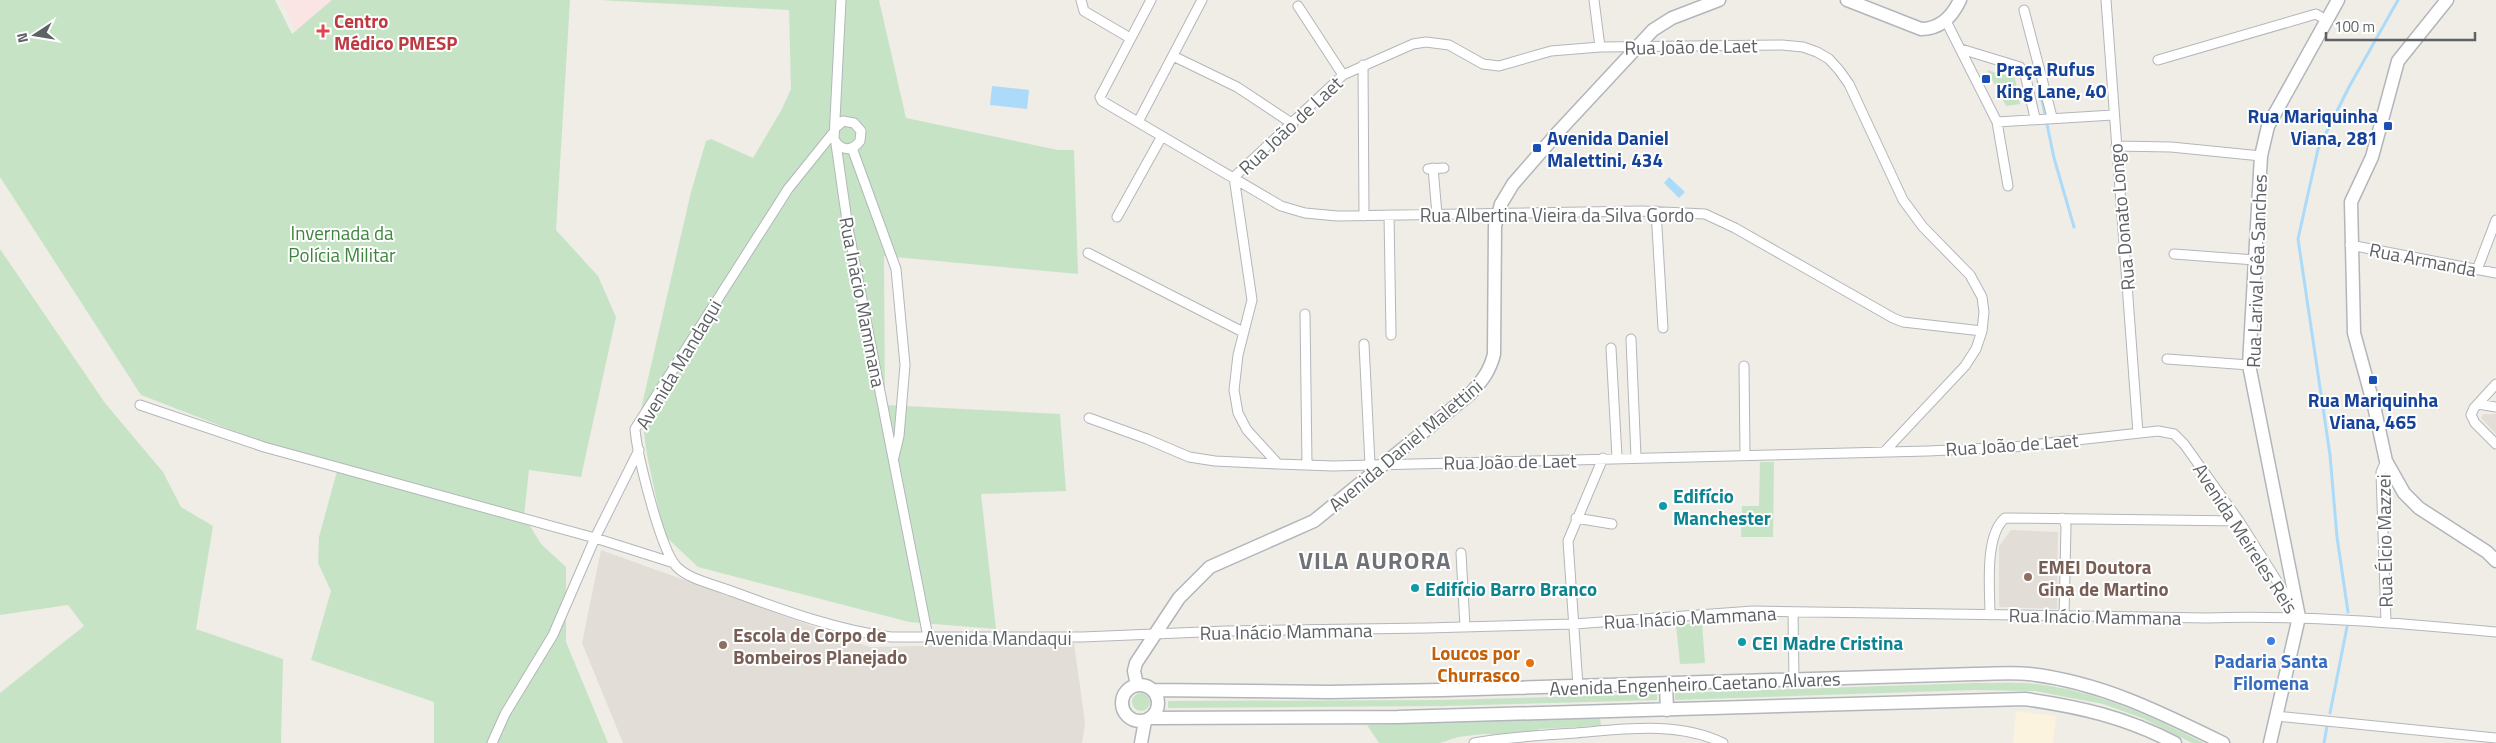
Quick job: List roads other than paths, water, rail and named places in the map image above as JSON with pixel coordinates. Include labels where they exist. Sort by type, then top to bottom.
[{"type":"street","name":"Rua Inácio Mammana","points":[[841,0],[834,131],[848,228],[928,637]]},
{"type":"street","points":[[1081,0],[1084,11],[1130,38],[1150,0]]},
{"type":"street","points":[[1138,122],[1202,0]]},
{"type":"street","points":[[1594,0],[1600,47]]},
{"type":"street","name":"Avenida Daniel Malettini","points":[[1137,685],[1134,668],[1179,598],[1210,566],[1314,521],[1470,394],[1491,368],[1494,354],[1494,245],[1497,213],[1514,184],[1653,30],[1672,18],[1719,0]]},
{"type":"street","points":[[1847,0],[1921,29],[1929,29],[1946,22],[1960,0]]},
{"type":"street","name":"Rua Donato Longo","points":[[2106,0],[2138,433]]},
{"type":"street","name":"Rua Larival Gêa Sanches","points":[[2299,617],[2249,365],[2261,156],[2268,126],[2338,0]]},
{"type":"street","points":[[2447,0],[2398,61],[2372,157],[2352,199],[2350,245],[2354,333],[2374,406],[2386,460],[2404,493],[2427,515],[2487,552],[2496,561]]},
{"type":"street","points":[[1298,6],[1343,75]]},
{"type":"street","points":[[2024,10],[2051,117]]},
{"type":"street","points":[[2158,60],[2316,14],[2326,20]]},
{"type":"street","points":[[1946,22],[1996,122],[2008,186]]},
{"type":"street","name":"Rua Albertina Vieira da Silva Gordo","points":[[1130,38],[1100,97],[1104,103],[1293,211],[1364,216],[1695,212],[1714,218],[1903,322],[1982,331]]},
{"type":"street","name":"Rua João de Laet","points":[[1886,450],[1965,366],[1976,350],[1982,331],[1984,312],[1982,297],[1976,284],[1911,213],[1849,84],[1829,59],[1803,47],[1782,45],[1600,47],[1551,51],[1499,66],[1490,66],[1448,45],[1426,42],[1413,44],[1343,75],[1330,85],[1293,124],[1234,177],[1252,290],[1250,310],[1243,332],[1234,390],[1238,413],[1246,430],[1278,464],[1384,464],[2013,447],[2138,433]]},
{"type":"street","points":[[1961,50],[2020,67],[2025,74],[2037,118]]},
{"type":"street","points":[[1173,56],[1237,87],[1293,124]]},
{"type":"street","points":[[1363,65],[1364,216]]},
{"type":"street","points":[[1996,122],[2051,117],[2113,115]]},
{"type":"street","points":[[834,131],[838,124],[849,121],[858,126],[861,131],[860,141],[852,148],[847,149],[836,144]]},
{"type":"street","name":"Avenida Mandaqui","points":[[834,131],[788,189],[635,428],[657,521],[674,563],[690,576],[794,614],[872,635],[1082,637]]},
{"type":"street","points":[[1117,217],[1162,136]]},
{"type":"street","points":[[2116,146],[2171,147],[2261,156]]},
{"type":"street","name":"Rua Inácio Mammana","points":[[852,148],[896,269],[905,365],[899,436],[893,460]]},
{"type":"street","points":[[1437,214],[1431,169],[1444,168]]},
{"type":"street","points":[[1656,211],[1664,328]]},
{"type":"street","points":[[1389,215],[1391,335]]},
{"type":"street","points":[[2477,270],[2496,220]]},
{"type":"street","name":"Rua Armanda","points":[[2350,245],[2496,273]]},
{"type":"street","points":[[1088,253],[1243,332]]},
{"type":"street","points":[[2174,254],[2255,260]]},
{"type":"street","points":[[1305,314],[1307,465]]},
{"type":"street","points":[[1631,339],[1636,457]]},
{"type":"street","points":[[1364,344],[1370,464]]},
{"type":"street","points":[[1611,348],[1617,458]]},
{"type":"street","points":[[2167,359],[2249,365]]},
{"type":"street","points":[[1744,366],[1745,454]]},
{"type":"street","points":[[2496,384],[2471,415],[2475,423],[2496,444]]},
{"type":"street","points":[[2478,404],[2496,406]]},
{"type":"street","points":[[140,405],[264,446],[595,538],[674,563]]},
{"type":"street","points":[[1089,418],[1147,438],[1189,457],[1216,461],[1278,464]]},
{"type":"street","name":"Avenida Meireles Reis","points":[[2138,433],[2168,432],[2180,439],[2239,521],[2299,617],[2270,743]]},
{"type":"street","points":[[492,743],[505,714],[553,636],[595,538],[639,450]]},
{"type":"street","points":[[1578,686],[1568,541],[1576,518],[1603,458]]},
{"type":"street","name":"Rua Élcio Mazzei","points":[[2386,460],[2381,472],[2386,622]]},
{"type":"street","points":[[1576,518],[1612,524]]},
{"type":"street","points":[[1990,615],[1991,546],[2002,520],[2005,518],[2239,521]]},
{"type":"street","points":[[2062,518],[2066,526],[2064,616]]},
{"type":"street","points":[[1461,553],[1465,627]]},
{"type":"street","name":"Rua Inácio Mammana","points":[[1082,637],[1226,631],[1574,624],[1722,612],[2299,617],[2386,622],[2496,632]]},
{"type":"street","points":[[1793,612],[1794,681]]},
{"type":"street","name":"Avenida Engenheiro Caetano Alvares","points":[[1153,690],[1329,692],[2027,674],[2053,677],[2130,698],[2223,743]]},
{"type":"street","points":[[1666,684],[1667,710]]},
{"type":"street","points":[[1141,743],[1148,719],[1158,704],[1153,690],[1145,685],[1137,685],[1124,694],[1123,709],[1134,720],[1148,719]]},
{"type":"street","name":"Avenida Engenheiro Caetano Alvares","points":[[1148,719],[1398,717],[2025,699],[2062,705],[2139,725],[2175,743]]},
{"type":"street","points":[[2276,716],[2496,738]]},
{"type":"street","points":[[1474,743],[1536,735],[1662,728],[1680,730],[1723,743]]},
{"type":"water","points":[[992,86],[1029,90],[1027,109],[990,105]]},
{"type":"water","points":[[1669,177],[1685,192],[1679,198],[1664,183]]},
{"type":"waterway","points":[[2348,612],[2337,537],[2330,455],[2298,239],[2318,149],[2349,87],[2398,0]]},
{"type":"waterway","points":[[2038,81],[2054,158],[2074,227]]},
{"type":"waterway","points":[[2330,713],[2347,627]]},
{"type":"waterway","points":[[2324,743],[2327,726]]},
{"type":"place","name":"Centro Médico PMESP","points":[[323,31]]},
{"type":"place","name":"Praça Rufus King Lane, 40","points":[[1986,79]]},
{"type":"place","name":"Rua Mariquinha Viana, 281","points":[[2388,126]]},
{"type":"place","name":"Avenida Daniel Malettini, 434","points":[[1537,148]]},
{"type":"place","name":"Rua Mariquinha Viana, 465","points":[[2373,380]]},
{"type":"place","name":"Edifício Manchester","points":[[1663,506]]},
{"type":"place","name":"EMEI Doutora Gina de Martino","points":[[2028,577]]},
{"type":"place","name":"Edifício Barro Branco","points":[[1415,588]]},
{"type":"place","name":"Padaria Santa Filomena","points":[[2271,641]]},
{"type":"place","name":"CEI Madre Cristina","points":[[1742,642]]},
{"type":"place","name":"Escola de Corpo de Bombeiros Planejado","points":[[723,645]]},
{"type":"place","name":"Loucos por Churrasco","points":[[1530,663]]},
{"type":"district","name":"VILA AURORA","points":[[1375,560]]},
{"type":"park label","name":"Invernada da Polícia Militar","points":[[342,243]]}]
